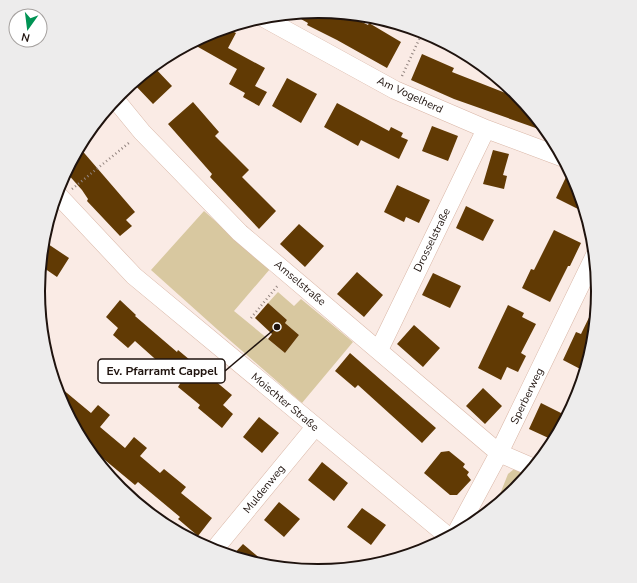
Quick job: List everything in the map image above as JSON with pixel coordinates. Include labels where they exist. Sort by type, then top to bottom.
[{"type":"street","name":"Am Vogelherd","points":[[271,22],[395,90],[486,129],[555,155]]},
{"type":"street","name":"Amselstraße","points":[[119,105],[142,132],[240,233],[499,453],[529,466]]},
{"type":"street","name":"Drosselstraße","points":[[378,350],[486,129]]},
{"type":"street","name":"Moischter Straße","points":[[61,200],[134,276],[445,534]]},
{"type":"street","name":"Sperberweg","points":[[461,525],[499,453],[590,264]]},
{"type":"street","name":"Muldenweg","points":[[218,545],[315,427]]},
{"type":"path","points":[[395,90],[420,38]]},
{"type":"path","points":[[73,187],[135,138]]},
{"type":"path","points":[[251,318],[288,273]]},
{"type":"shaded area","points":[[204,211],[270,269],[234,311],[285,353],[299,335],[285,323],[287,320],[268,303],[278,292],[294,306],[301,299],[353,342],[302,403],[151,270]]},
{"type":"shaded area","points":[[514,469],[523,473],[499,497],[508,474]]},
{"type":"building","points":[[318,18],[360,21],[368,25],[369,23],[401,42],[387,68],[307,25],[308,23],[301,19]]},
{"type":"building","points":[[234,32],[236,33],[228,48],[265,68],[255,86],[267,92],[259,106],[243,97],[245,93],[229,84],[237,69],[197,46]]},
{"type":"building","points":[[422,54],[454,68],[452,72],[507,94],[524,111],[538,129],[454,99],[411,80]]},
{"type":"building","points":[[158,71],[172,86],[153,104],[137,87]]},
{"type":"building","points":[[287,78],[317,94],[301,123],[272,106]]},
{"type":"building","points":[[193,102],[219,132],[215,136],[249,170],[242,177],[276,211],[259,229],[210,177],[212,174],[168,124]]},
{"type":"building","points":[[337,103],[389,131],[391,127],[403,133],[401,137],[408,140],[399,159],[361,140],[358,146],[324,127]]},
{"type":"building","points":[[432,126],[458,136],[448,161],[422,151]]},
{"type":"building","points":[[493,150],[509,154],[503,175],[507,176],[504,189],[483,184]]},
{"type":"building","points":[[84,152],[135,212],[126,220],[132,226],[120,236],[87,201],[88,199],[70,177]]},
{"type":"building","points":[[567,177],[579,209],[556,198]]},
{"type":"building","points":[[397,185],[430,200],[419,223],[406,217],[404,222],[384,212]]},
{"type":"building","points":[[466,206],[494,220],[483,241],[456,228]]},
{"type":"building","points":[[299,224],[324,246],[305,267],[280,244]]},
{"type":"building","points":[[554,230],[581,243],[550,302],[522,288],[531,269],[534,270]]},
{"type":"building","points":[[49,245],[69,258],[57,277],[46,270]]},
{"type":"building","points":[[357,272],[383,295],[364,317],[337,294]]},
{"type":"building","points":[[433,273],[461,286],[450,308],[422,295]]},
{"type":"building","points":[[120,300],[136,315],[135,316],[177,352],[178,350],[232,395],[223,405],[233,414],[222,428],[198,408],[200,405],[178,387],[181,382],[135,341],[128,348],[113,335],[118,328],[106,317]]},
{"type":"building","points":[[268,303],[287,320],[285,323],[299,335],[285,353],[268,339],[272,334],[255,318]]},
{"type":"building","points":[[508,305],[524,313],[522,317],[536,324],[521,353],[526,356],[518,372],[507,367],[501,380],[478,368]]},
{"type":"building","points":[[591,314],[587,345],[580,369],[563,360],[576,332],[581,334]]},
{"type":"building","points":[[414,325],[440,348],[423,367],[397,344]]},
{"type":"building","points":[[350,353],[436,428],[422,443],[358,385],[355,388],[335,371]]},
{"type":"building","points":[[483,388],[502,406],[485,424],[466,406]]},
{"type":"building","points":[[64,391],[91,413],[98,405],[110,415],[100,427],[125,448],[134,437],[147,448],[140,456],[160,473],[164,469],[186,487],[181,493],[212,518],[198,536],[178,519],[180,517],[138,482],[135,485],[101,457],[91,443],[73,412]]},
{"type":"building","points":[[541,403],[563,414],[549,438],[529,429]]},
{"type":"building","points":[[259,417],[279,433],[262,453],[243,437]]},
{"type":"building","points":[[449,451],[465,464],[463,467],[469,472],[467,475],[471,480],[457,495],[450,495],[424,473],[441,452]]},
{"type":"building","points":[[322,462],[348,483],[334,501],[308,480]]},
{"type":"building","points":[[279,502],[300,519],[284,537],[264,520]]},
{"type":"building","points":[[362,508],[386,525],[371,545],[347,527]]},
{"type":"building","points":[[243,544],[261,559],[248,556],[236,552]]},
{"type":"place","name":"Ev. Pfarramt Cappel","points":[[277,327]]}]
